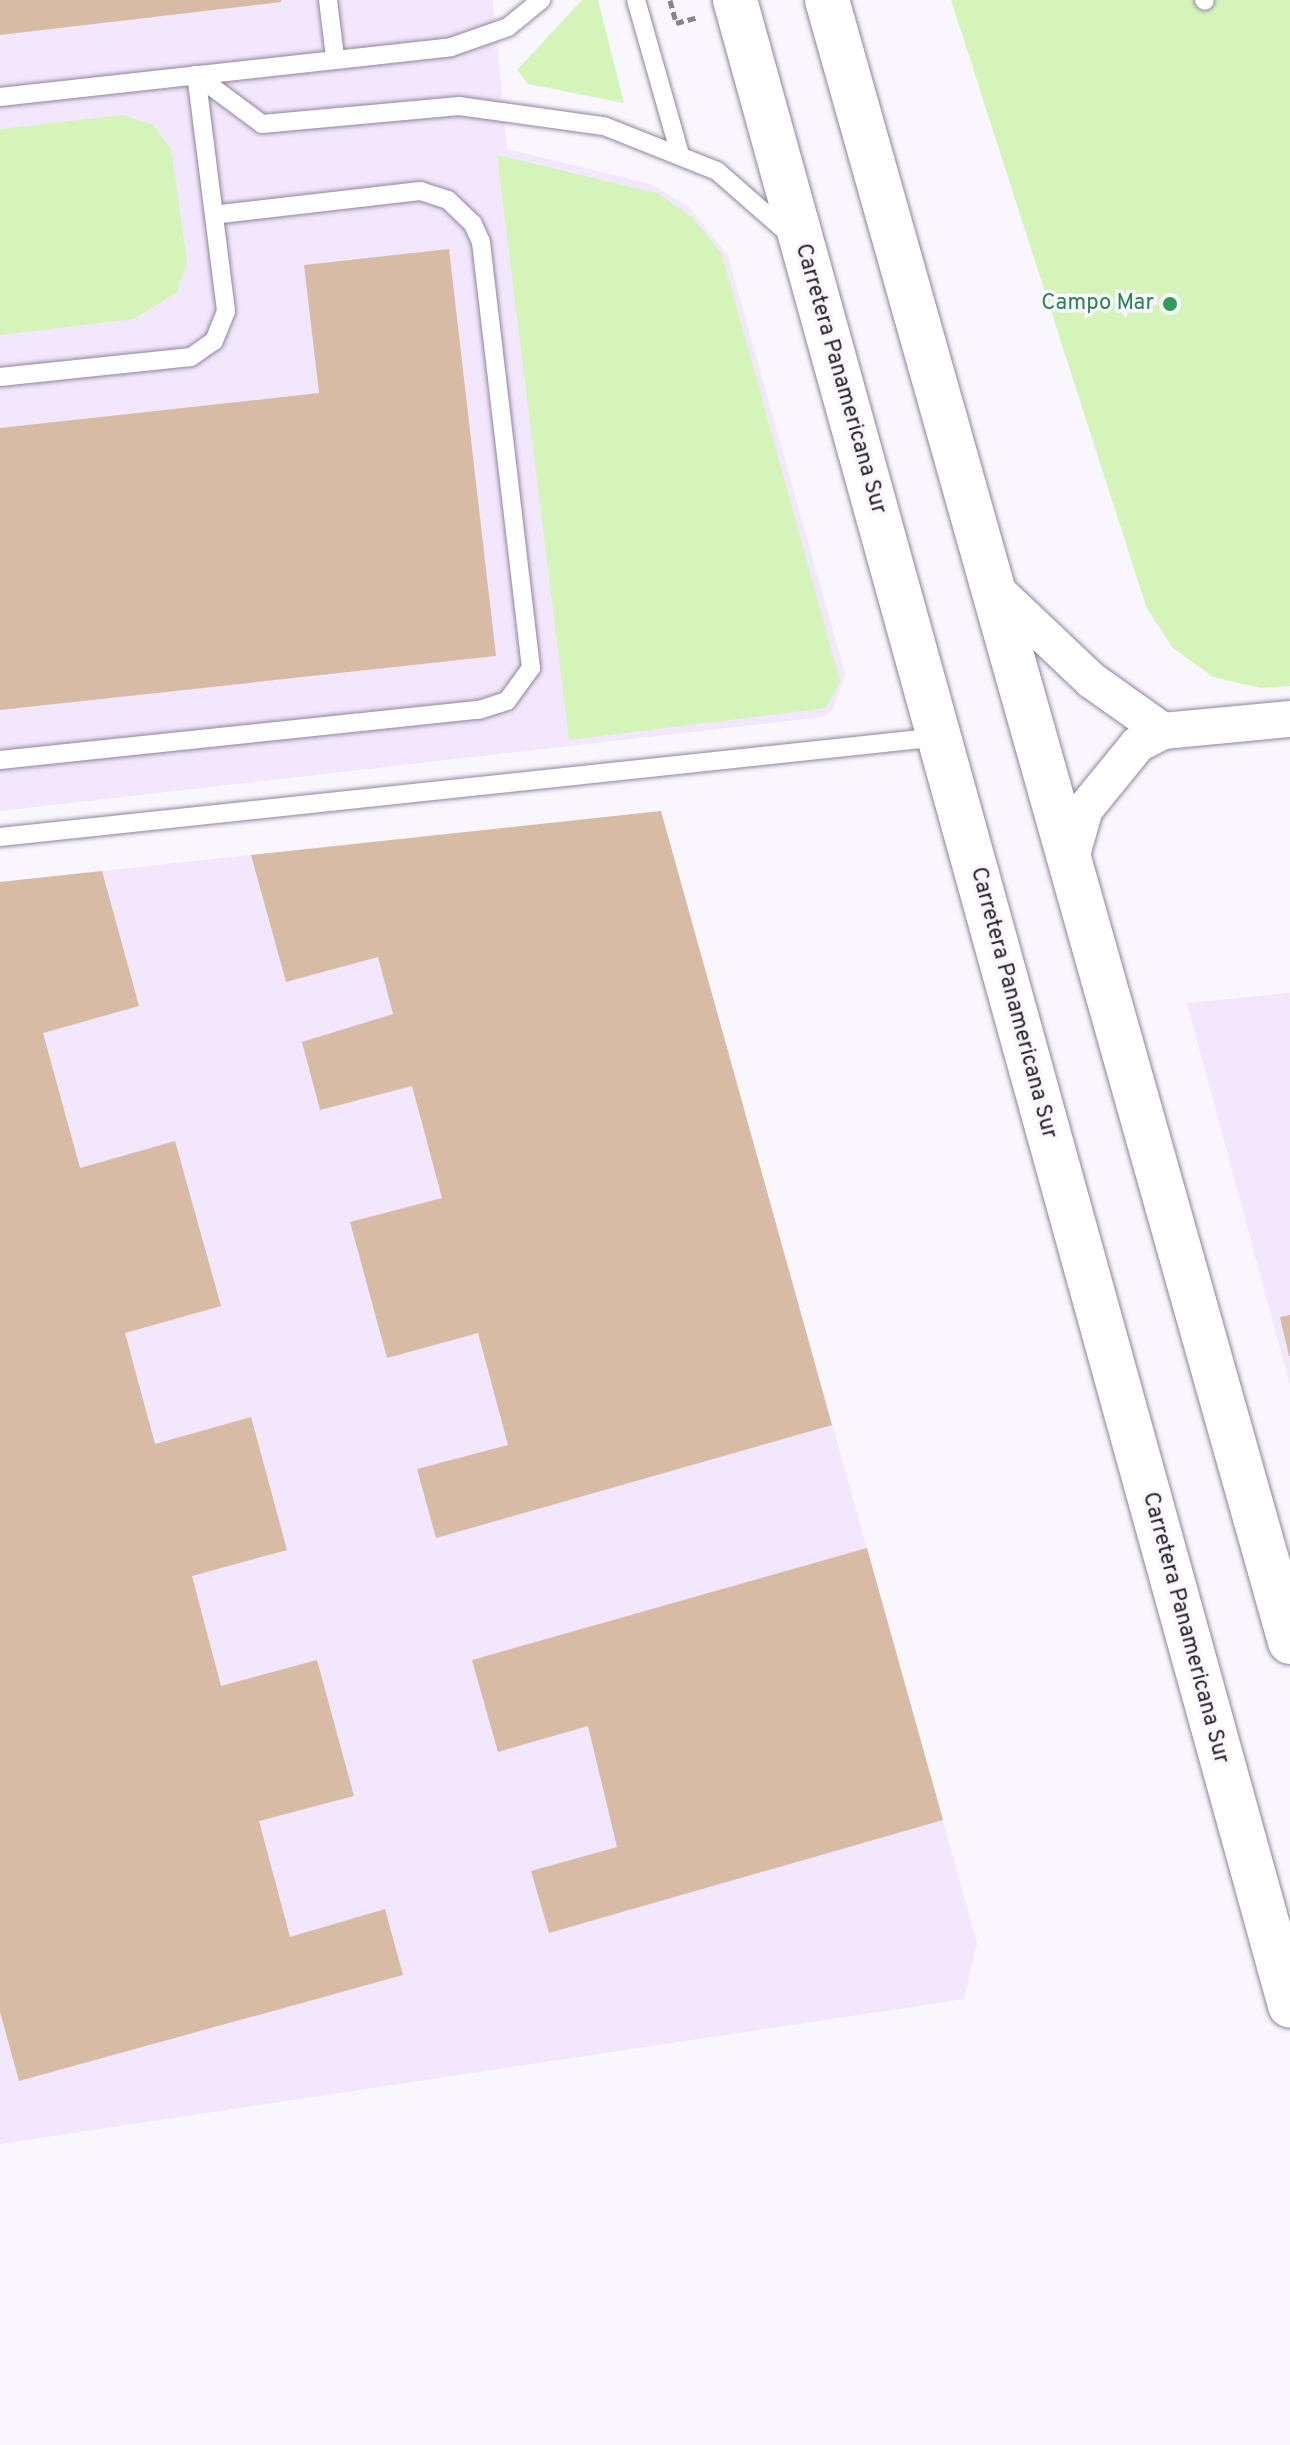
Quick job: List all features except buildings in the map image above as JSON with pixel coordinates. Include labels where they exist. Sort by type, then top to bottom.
[{"type":"highway","name":"Carretera Panamericana Sur","points":[[735,0],[1290,2006]]},
{"type":"highway","points":[[827,0],[1068,867],[1290,1642]]},
{"type":"street","points":[[992,586],[1091,680],[1163,731]]},
{"type":"street","points":[[1068,867],[1100,784],[1138,744],[1163,731],[1290,719]]},
{"type":"lane","points":[[328,0],[335,57]]},
{"type":"lane","points":[[0,97],[335,57],[451,47],[508,27],[541,0]]},
{"type":"lane","points":[[636,0],[680,154]]},
{"type":"lane","points":[[196,75],[262,124],[459,106],[531,111],[604,126],[717,171],[803,246]]},
{"type":"lane","points":[[0,377],[203,351],[226,311],[196,75]]},
{"type":"lane","points":[[0,760],[479,710],[507,701],[531,668],[481,242],[473,224],[448,200],[420,191],[214,215]]},
{"type":"lane","points":[[0,837],[940,737]]},
{"type":"path","points":[[670,0],[676,23]]},
{"type":"shaded area","points":[[0,0],[493,0],[507,149],[651,184],[689,207],[728,256],[845,674],[833,710],[823,717],[0,811]]},
{"type":"shaded area","points":[[661,811],[977,1943],[964,1999],[0,2144],[0,882]]},
{"type":"shaded area","points":[[1290,993],[1290,1385],[1187,1003]]},
{"type":"green space","points":[[582,0],[598,0],[624,103],[528,84],[517,70]]},
{"type":"green space","name":"Campo Mar","points":[[951,0],[1290,0],[1290,686],[1261,688],[1213,677],[1173,648],[1147,609]]},
{"type":"green space","points":[[123,115],[153,125],[171,149],[187,262],[177,292],[134,319],[0,335],[0,129]]},
{"type":"green space","points":[[497,155],[657,193],[692,217],[722,254],[840,681],[826,708],[569,740]]},
{"type":"place","name":"Campo Mar","points":[[1170,304]]}]
